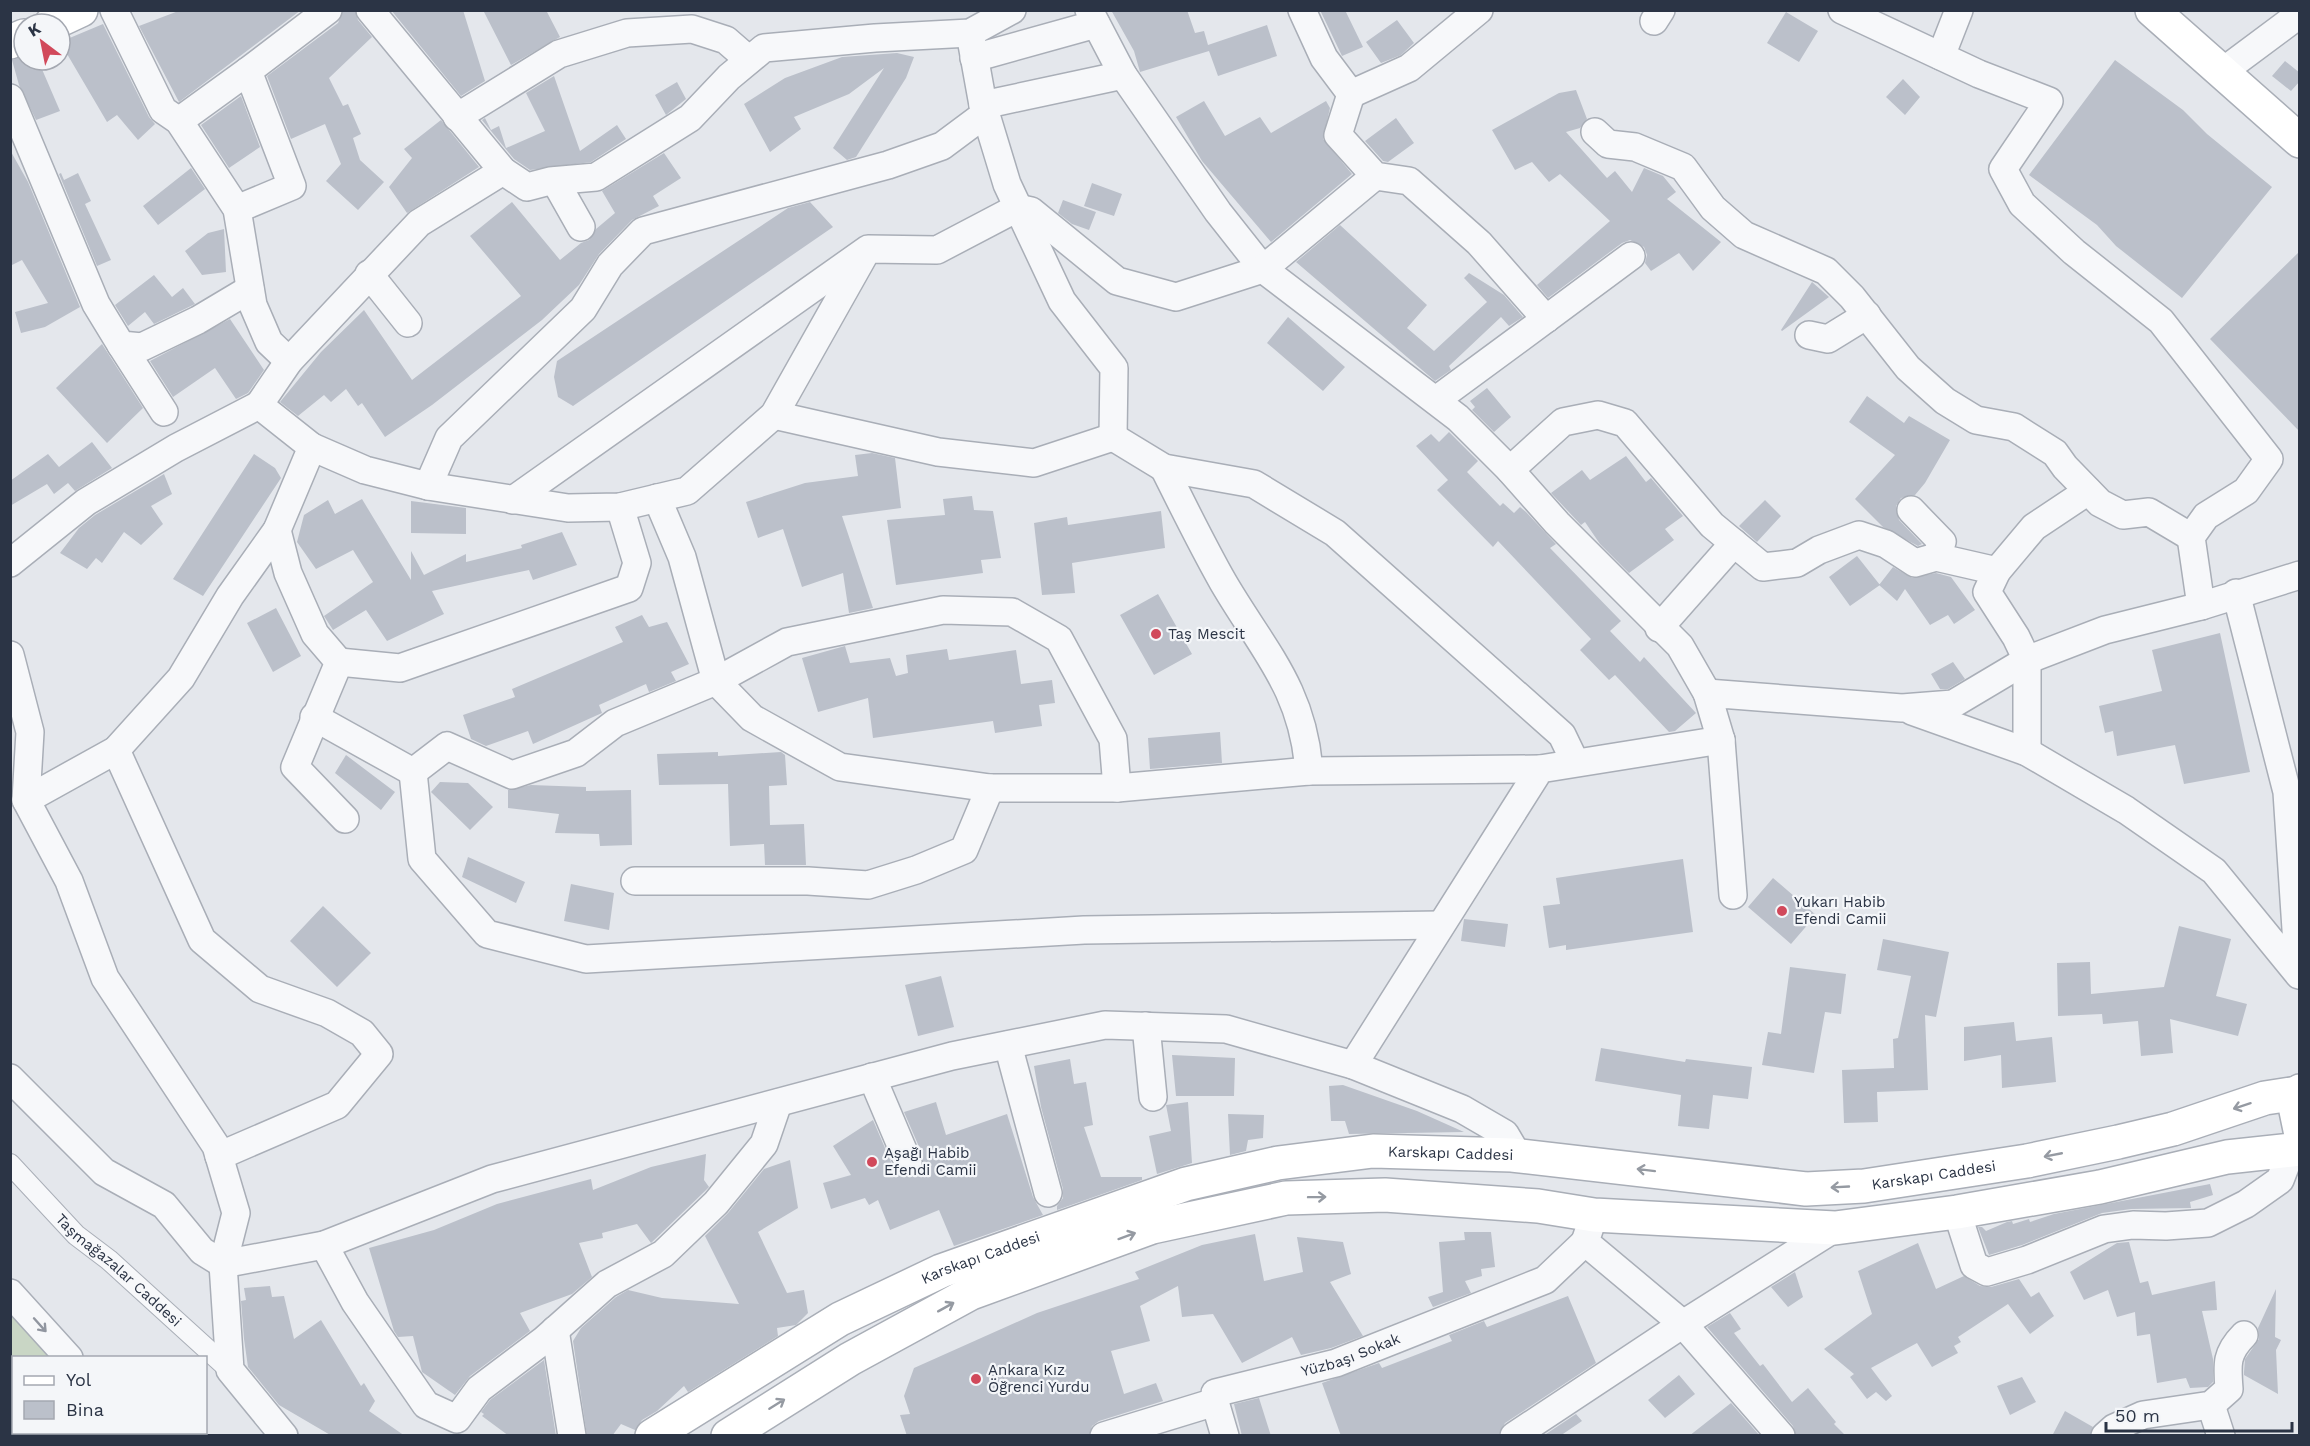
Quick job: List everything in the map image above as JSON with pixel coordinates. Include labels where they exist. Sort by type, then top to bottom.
[{"type":"main road","points":[[2152,10],[2300,141]]},
{"type":"main road","points":[[746,1431],[850,1359],[971,1293],[1152,1227],[1286,1198],[1385,1195],[1538,1206],[1590,1228],[1835,1228],[1957,1212],[2100,1187],[2227,1156],[2297,1143],[2295,1113],[2299,1092]]},
{"type":"main road","name":"Karskapı Caddesi","points":[[652,1436],[840,1319],[941,1271],[1186,1184],[1278,1163],[1373,1151],[1518,1156],[1806,1189],[1864,1186],[2027,1161],[2118,1142],[2173,1129],[2265,1098],[2299,1092]]},
{"type":"street","points":[[114,10],[163,110],[179,121],[237,209],[253,305],[269,342],[289,361]]},
{"type":"street","points":[[179,121],[328,10]]},
{"type":"street","points":[[369,10],[503,171],[527,187],[555,181],[596,177],[690,118],[764,48],[875,38],[972,46],[1092,17],[1123,75],[1218,212],[1263,269],[1458,418],[1659,628],[1680,646],[1707,693],[1720,740],[1733,895]]},
{"type":"street","points":[[972,46],[1012,10]]},
{"type":"street","points":[[1302,10],[1324,58],[1351,94]]},
{"type":"street","points":[[1479,10],[1409,68],[1351,94],[1338,135],[1375,176],[1409,181],[1479,243],[1546,319]]},
{"type":"street","points":[[1842,10],[1941,56],[2049,101],[2003,169],[2022,204],[2074,252],[2161,321],[2269,459],[2246,491],[2206,516],[2191,537],[2201,606]]},
{"type":"street","points":[[1941,56],[1959,10]]},
{"type":"street","points":[[2222,72],[2300,14]]},
{"type":"street","points":[[457,117],[559,54],[627,33],[692,29],[726,40],[749,60]]},
{"type":"street","points":[[972,46],[984,109],[1007,184],[1017,208],[1062,301],[1114,368],[1113,437]]},
{"type":"street","points":[[237,209],[292,186],[248,70]]},
{"type":"street","points":[[428,486],[449,438],[583,309],[610,266],[643,231],[888,165],[942,146],[984,109],[1123,75]]},
{"type":"street","points":[[10,99],[96,304],[164,412]]},
{"type":"street","points":[[1595,132],[1608,144],[1635,147],[1683,167],[1713,208],[1744,235],[1826,271],[1867,315],[1908,368],[1945,401],[1976,420],[2014,427],[2055,453],[2100,503],[2123,515],[2149,512],[2191,537]]},
{"type":"street","points":[[10,563],[86,502],[176,448],[259,405],[289,361],[419,223],[503,171]]},
{"type":"street","points":[[513,500],[868,249],[937,250],[1017,208],[1031,211],[1117,281],[1176,297],[1263,269],[1375,176]]},
{"type":"street","points":[[555,181],[581,227]]},
{"type":"street","points":[[259,405],[312,447],[366,470],[428,486],[568,508],[620,507],[687,491],[774,415],[868,249]]},
{"type":"street","points":[[1436,400],[1630,256]]},
{"type":"street","points":[[369,274],[408,323]]},
{"type":"street","points":[[122,345],[142,347],[198,320],[250,289]]},
{"type":"street","points":[[1809,335],[1828,339],[1867,315]]},
{"type":"street","points":[[774,415],[938,452],[1034,463],[1113,437],[1164,468],[1254,484],[1335,533],[1562,735],[1575,762]]},
{"type":"street","points":[[1510,470],[1563,422],[1598,415],[1625,423],[1712,525],[1763,567],[1797,563],[1819,549],[1859,535],[1886,544],[1915,563],[1936,556],[1997,572]]},
{"type":"street","points":[[26,800],[116,750],[181,678],[230,596],[276,530],[312,447]]},
{"type":"street","points":[[1164,468],[1224,583],[1265,644],[1291,692],[1307,742],[1309,771]]},
{"type":"street","points":[[2027,752],[2027,660],[2016,637],[1987,592],[1997,572],[2034,527],[2088,491]]},
{"type":"street","points":[[657,498],[682,557],[716,681],[752,718],[840,767],[990,788],[1117,788],[1309,771],[1540,769],[1720,740]]},
{"type":"street","points":[[276,530],[288,573],[315,634],[339,662],[400,668],[629,588],[637,563],[620,507]]},
{"type":"street","points":[[1911,510],[1942,542],[1936,556]]},
{"type":"street","points":[[1659,628],[1734,543]]},
{"type":"street","points":[[1707,693],[1902,708],[1953,704],[2027,660],[2105,630],[2201,606],[2236,593],[2300,575]]},
{"type":"street","points":[[2236,593],[2287,792],[2299,975]]},
{"type":"street","points":[[413,772],[447,746],[512,775],[576,753],[615,723],[716,681],[787,642],[943,610],[1012,612],[1059,639],[1113,738],[1117,788]]},
{"type":"street","points":[[10,655],[30,732],[26,800],[69,881],[105,978],[216,1146],[236,1213],[223,1264],[230,1370],[284,1436]]},
{"type":"street","points":[[339,662],[314,717],[295,767],[345,819]]},
{"type":"street","points":[[1902,708],[2027,752],[2126,810],[2214,871],[2299,975]]},
{"type":"street","points":[[314,717],[413,772]]},
{"type":"street","points":[[116,750],[202,940],[260,988],[327,1013],[362,1033],[379,1054],[337,1105],[219,1156]]},
{"type":"street","points":[[1353,1065],[1540,769]]},
{"type":"street","points":[[413,772],[423,859],[487,934],[586,959],[1084,930],[1440,925]]},
{"type":"street","points":[[634,881],[808,881],[868,885],[916,870],[964,850],[990,788]]},
{"type":"street","points":[[10,1078],[104,1172],[164,1205],[202,1251],[223,1264],[324,1245],[492,1179],[952,1056],[1105,1025],[1226,1029],[1353,1065],[1462,1109],[1505,1134],[1518,1156]]},
{"type":"street","points":[[1146,1026],[1153,1096]]},
{"type":"street","points":[[1008,1045],[1048,1193]]},
{"type":"street","points":[[872,1077],[908,1162]]},
{"type":"street","points":[[324,1245],[355,1302],[426,1405],[458,1419],[479,1389],[555,1330],[607,1284],[663,1254],[716,1203],[764,1144],[778,1103]]},
{"type":"street","points":[[1957,1212],[1974,1265],[1987,1272],[2104,1229],[2133,1225],[2166,1226],[2208,1223],[2246,1204],[2280,1180],[2297,1143]]},
{"type":"street","name":"Taşmağazalar Caddesi","points":[[10,1164],[75,1235],[109,1260],[230,1370]]},
{"type":"street","points":[[1590,1228],[1683,1324],[1780,1436]]},
{"type":"street","name":"Yüzbaşı Sokak","points":[[1104,1436],[1215,1402],[1215,1393],[1336,1363],[1545,1280],[1590,1228]]},
{"type":"street","points":[[1514,1436],[1683,1324],[1835,1228]]},
{"type":"street","points":[[10,1293],[67,1356]]},
{"type":"street","points":[[555,1330],[572,1436]]},
{"type":"street","points":[[2105,1436],[2114,1428],[2144,1414],[2211,1405],[2229,1389],[2227,1366],[2231,1347],[2244,1335]]},
{"type":"street","points":[[1215,1402],[1225,1436]]},
{"type":"street","points":[[2211,1405],[2222,1436]]},
{"type":"green space","points":[[10,1293],[68,1356],[12,1356],[12,1434],[138,1435],[11,1435]]},
{"type":"building","points":[[181,10],[301,10],[179,102],[139,26]]},
{"type":"building","points":[[343,10],[355,10],[358,20],[372,37],[329,78],[343,106],[348,104],[361,134],[353,138],[360,160],[384,182],[358,210],[326,181],[341,164],[325,124],[291,139],[267,76],[338,23]]},
{"type":"building","points":[[391,10],[463,10],[485,81],[461,96]]},
{"type":"building","points":[[483,10],[546,10],[560,37],[511,65]]},
{"type":"building","points":[[1111,10],[1187,10],[1195,33],[1204,31],[1208,45],[1267,25],[1277,56],[1218,76],[1209,51],[1140,72],[1134,51]]},
{"type":"building","points":[[1320,10],[1345,10],[1363,47],[1342,56]]},
{"type":"building","points":[[1786,12],[1818,31],[1799,62],[1767,43]]},
{"type":"building","points":[[1397,20],[1414,43],[1401,55],[1381,63],[1366,42]]},
{"type":"building","points":[[103,24],[149,117],[155,124],[138,140],[117,115],[107,122],[72,62],[72,37]]},
{"type":"building","points":[[897,53],[914,57],[906,78],[856,157],[847,160],[833,148],[884,68],[849,94],[794,117],[801,129],[770,152],[744,104],[785,78],[842,57]]},
{"type":"building","points":[[2115,60],[2183,110],[2207,134],[2272,187],[2182,298],[2116,246],[2097,225],[2029,175]]},
{"type":"building","points":[[2285,61],[2300,73],[2300,81],[2291,91],[2272,76]]},
{"type":"building","points":[[15,72],[43,72],[60,111],[36,120]]},
{"type":"building","points":[[554,76],[580,151],[617,125],[626,139],[591,162],[530,170],[514,159],[482,120],[485,118],[491,130],[499,126],[506,148],[545,131],[526,93]]},
{"type":"building","points":[[1903,79],[1920,97],[1905,115],[1886,97]]},
{"type":"building","points":[[677,82],[686,99],[666,115],[655,95]]},
{"type":"building","points":[[1576,90],[1587,119],[1580,128],[1566,132],[1607,178],[1615,171],[1632,192],[1644,168],[1663,176],[1676,192],[1667,199],[1721,242],[1693,271],[1679,253],[1651,271],[1645,263],[1647,255],[1644,247],[1630,240],[1622,243],[1548,298],[1537,285],[1610,221],[1560,174],[1549,182],[1532,162],[1515,170],[1492,130],[1559,93]]},
{"type":"building","points":[[241,96],[260,147],[229,168],[201,125]]},
{"type":"building","points":[[1204,101],[1225,136],[1260,117],[1271,133],[1326,101],[1330,108],[1323,139],[1352,174],[1271,242],[1202,161],[1176,117]]},
{"type":"building","points":[[1396,118],[1414,143],[1388,162],[1383,161],[1365,141]]},
{"type":"building","points":[[441,120],[479,167],[407,213],[389,187],[412,158],[404,149]]},
{"type":"building","points":[[10,150],[28,182],[80,307],[45,327],[21,333],[15,312],[48,303],[22,260],[10,266]]},
{"type":"building","points":[[664,153],[681,178],[653,196],[659,206],[632,220],[599,254],[579,285],[542,320],[432,405],[385,437],[362,403],[358,406],[346,389],[331,402],[324,395],[298,416],[280,402],[321,352],[364,310],[412,380],[521,296],[470,236],[512,202],[560,260],[581,243],[589,240],[596,229],[615,213],[602,191]]},
{"type":"building","points":[[191,168],[205,189],[158,225],[143,206]]},
{"type":"building","points":[[61,173],[64,180],[78,173],[91,201],[85,204],[111,260],[97,266],[59,174]]},
{"type":"building","points":[[1092,183],[1122,194],[1114,216],[1084,206]]},
{"type":"building","points":[[1063,200],[1096,212],[1089,230],[1072,224],[1058,213]]},
{"type":"building","points":[[810,202],[833,227],[573,406],[558,397],[554,377],[557,361],[788,208]]},
{"type":"building","points":[[1340,225],[1427,305],[1407,328],[1434,351],[1487,302],[1464,278],[1469,273],[1504,295],[1523,317],[1509,326],[1501,317],[1449,366],[1451,370],[1435,381],[1296,262]]},
{"type":"building","points":[[224,229],[226,272],[202,275],[185,251],[208,233]]},
{"type":"building","points":[[2300,251],[2300,432],[2210,339]]},
{"type":"building","points":[[154,275],[172,297],[183,288],[195,304],[154,324],[145,312],[128,326],[115,305]]},
{"type":"building","points":[[1812,282],[1829,297],[1782,331],[1781,330]]},
{"type":"building","points":[[1288,317],[1345,367],[1323,391],[1267,343]]},
{"type":"building","points":[[230,319],[264,370],[248,393],[236,399],[215,368],[173,397],[150,361]]},
{"type":"building","points":[[102,344],[143,408],[107,443],[56,388]]},
{"type":"building","points":[[1487,388],[1511,417],[1494,432],[1472,410],[1475,407],[1470,401]]},
{"type":"building","points":[[1867,396],[1904,423],[1909,416],[1950,440],[1925,483],[1915,495],[1901,498],[1896,506],[1899,520],[1922,544],[1918,546],[1883,527],[1855,499],[1895,455],[1849,422]]},
{"type":"building","points":[[1449,432],[1478,461],[1467,472],[1500,506],[1503,503],[1514,513],[1520,507],[1526,512],[1556,544],[1550,548],[1621,621],[1610,631],[1640,662],[1644,657],[1696,713],[1675,731],[1669,732],[1615,675],[1609,680],[1580,650],[1591,639],[1498,541],[1493,547],[1437,490],[1448,480],[1416,446],[1431,434],[1439,442]]},
{"type":"building","points":[[92,442],[112,468],[75,491],[68,483],[54,494],[47,484],[10,506],[10,481],[48,454],[59,467]]},
{"type":"building","points":[[872,453],[895,458],[901,508],[842,516],[873,608],[849,613],[843,573],[802,587],[783,529],[758,538],[746,502],[805,483],[858,476],[855,455]]},
{"type":"building","points":[[254,454],[275,468],[281,478],[203,596],[173,579]]},
{"type":"building","points":[[1626,456],[1646,482],[1651,478],[1683,516],[1665,529],[1674,540],[1629,573],[1600,544],[1585,522],[1581,525],[1551,493],[1582,470],[1590,480]]},
{"type":"building","points":[[164,474],[172,494],[151,506],[163,524],[141,545],[124,532],[102,563],[96,558],[87,569],[60,553],[79,528],[95,515]]},
{"type":"building","points":[[972,496],[974,510],[993,511],[1001,558],[981,560],[983,573],[896,585],[887,520],[945,515],[943,499]]},
{"type":"building","points":[[362,499],[411,580],[411,551],[424,575],[466,554],[466,562],[522,548],[521,545],[562,532],[577,565],[533,580],[529,570],[432,591],[444,614],[387,641],[366,610],[333,630],[324,616],[373,582],[353,550],[316,569],[297,542],[304,515],[328,500],[335,514]]},
{"type":"building","points":[[1765,500],[1781,516],[1757,542],[1739,526]]},
{"type":"building","points":[[411,501],[466,508],[466,534],[411,533]]},
{"type":"building","points":[[1161,511],[1165,548],[1072,563],[1075,593],[1042,595],[1034,523],[1067,517],[1068,525]]},
{"type":"building","points":[[1857,556],[1880,585],[1850,606],[1829,577]]},
{"type":"building","points":[[1893,567],[1912,578],[1936,573],[1951,577],[1975,610],[1954,624],[1948,615],[1930,625],[1905,589],[1897,601],[1879,585]]},
{"type":"building","name":"Taş Mescit","points":[[1158,594],[1192,654],[1154,675],[1120,615]]},
{"type":"building","points":[[276,608],[301,656],[273,672],[247,623]]},
{"type":"building","points":[[642,615],[649,627],[667,622],[689,664],[671,672],[676,681],[649,692],[646,684],[599,705],[602,713],[533,744],[528,731],[486,746],[471,739],[463,715],[515,697],[512,689],[623,642],[615,627]]},
{"type":"building","points":[[2220,633],[2250,772],[2184,784],[2175,745],[2117,756],[2113,731],[2105,733],[2099,706],[2162,691],[2152,650]]},
{"type":"building","points":[[845,646],[850,663],[890,658],[896,676],[908,673],[906,655],[947,649],[949,660],[1016,650],[1021,684],[1052,680],[1055,703],[1039,705],[1042,726],[995,733],[993,721],[873,738],[868,698],[818,712],[802,658]]},
{"type":"building","points":[[1953,662],[1965,679],[1948,689],[1940,689],[1931,674]]},
{"type":"building","points":[[1220,732],[1222,763],[1150,769],[1148,738]]},
{"type":"building","points":[[718,752],[718,756],[781,752],[785,755],[787,785],[769,786],[770,825],[804,824],[806,865],[765,865],[764,844],[730,846],[728,784],[659,785],[657,754]]},
{"type":"building","points":[[346,755],[395,792],[381,810],[335,773]]},
{"type":"building","points":[[440,782],[468,783],[493,807],[470,830],[431,792]]},
{"type":"building","points":[[531,785],[586,787],[586,791],[631,790],[632,845],[600,846],[599,834],[555,833],[559,814],[508,808],[508,790]]},
{"type":"building","points":[[468,857],[525,882],[516,903],[462,877]]},
{"type":"building","points":[[1683,859],[1693,932],[1566,950],[1566,945],[1549,948],[1543,906],[1560,904],[1556,878]]},
{"type":"building","name":"Yukarı Habib Efendi Camii","points":[[1773,878],[1816,915],[1791,944],[1748,907]]},
{"type":"building","points":[[571,884],[614,893],[609,930],[564,921]]},
{"type":"building","points":[[323,906],[371,953],[337,987],[290,941]]},
{"type":"building","points":[[1464,919],[1508,924],[1505,947],[1461,941]]},
{"type":"building","points":[[2179,926],[2231,939],[2216,996],[2247,1004],[2238,1036],[2170,1019],[2173,1053],[2141,1056],[2138,1021],[2103,1024],[2102,1014],[2058,1016],[2057,963],[2090,962],[2091,994],[2164,987]]},
{"type":"building","points":[[1883,939],[1949,952],[1936,1017],[1925,1015],[1928,1090],[1877,1092],[1878,1122],[1844,1123],[1842,1070],[1894,1068],[1893,1039],[1898,1038],[1911,976],[1877,970]]},
{"type":"building","points":[[1790,967],[1846,974],[1841,1014],[1825,1012],[1814,1073],[1762,1065],[1768,1032],[1781,1034]]},
{"type":"building","points":[[941,976],[954,1027],[918,1036],[905,985]]},
{"type":"building","points":[[2014,1022],[2016,1041],[2052,1037],[2056,1082],[2002,1088],[2001,1055],[1964,1061],[1964,1027]]},
{"type":"building","points":[[1601,1048],[1685,1062],[1686,1059],[1752,1067],[1748,1099],[1713,1095],[1709,1129],[1678,1126],[1681,1095],[1595,1081]]},
{"type":"building","points":[[1172,1055],[1235,1058],[1234,1096],[1176,1096]]},
{"type":"building","points":[[1070,1059],[1074,1084],[1086,1082],[1093,1125],[1084,1127],[1101,1177],[1142,1177],[1142,1180],[1057,1210],[1063,1198],[1063,1189],[1041,1107],[1034,1066]]},
{"type":"building","points":[[1343,1085],[1417,1111],[1464,1132],[1349,1134],[1345,1121],[1331,1121],[1329,1086]]},
{"type":"building","points":[[936,1102],[946,1135],[1007,1114],[1033,1197],[1043,1215],[954,1246],[939,1210],[890,1230],[878,1200],[869,1205],[865,1198],[831,1209],[823,1183],[851,1175],[833,1146],[873,1120],[894,1169],[906,1177],[915,1176],[923,1164],[923,1156],[904,1112]]},
{"type":"building","points":[[1188,1102],[1192,1163],[1157,1174],[1149,1136],[1171,1131],[1166,1105]]},
{"type":"building","points":[[1228,1114],[1264,1115],[1263,1138],[1248,1140],[1246,1151],[1230,1155]]},
{"type":"building","points":[[706,1154],[704,1180],[709,1187],[651,1243],[637,1224],[602,1233],[603,1238],[579,1243],[592,1277],[572,1294],[520,1313],[530,1331],[470,1376],[455,1395],[422,1372],[413,1336],[398,1337],[394,1331],[369,1248],[434,1230],[497,1204],[591,1179],[593,1190],[651,1167]]},
{"type":"building","points":[[790,1160],[798,1208],[758,1232],[787,1293],[804,1290],[808,1313],[796,1325],[777,1328],[778,1336],[688,1392],[684,1386],[657,1411],[642,1420],[635,1430],[621,1424],[612,1436],[587,1436],[573,1341],[581,1328],[616,1297],[628,1290],[662,1298],[739,1304],[705,1236],[728,1213],[764,1169]]},
{"type":"building","points":[[2210,1184],[2213,1195],[2190,1202],[2191,1208],[2131,1209],[2102,1213],[2022,1245],[1989,1255],[1978,1227],[1986,1231],[2007,1222],[2012,1221],[2013,1224],[2029,1219],[2030,1222],[2054,1214]]},
{"type":"building","points":[[1464,1232],[1491,1232],[1495,1267],[1481,1269],[1482,1276],[1465,1281],[1471,1293],[1433,1307],[1428,1297],[1443,1292],[1439,1242],[1465,1240]]},
{"type":"building","points":[[1255,1234],[1264,1281],[1303,1272],[1297,1237],[1343,1242],[1351,1274],[1330,1282],[1363,1336],[1331,1348],[1301,1355],[1292,1337],[1242,1363],[1213,1314],[1182,1317],[1178,1286],[1140,1306],[1150,1341],[1111,1351],[1124,1394],[1156,1383],[1163,1401],[1099,1421],[1092,1426],[1089,1436],[907,1436],[900,1415],[910,1414],[904,1396],[914,1368],[1037,1313],[1139,1279],[1135,1272],[1202,1245]]},
{"type":"building","points":[[2129,1242],[2140,1283],[2148,1281],[2152,1295],[2215,1281],[2217,1310],[2202,1311],[2213,1359],[2213,1382],[2208,1387],[2190,1388],[2186,1378],[2157,1383],[2150,1334],[2137,1336],[2135,1312],[2117,1317],[2108,1290],[2084,1300],[2070,1272],[2117,1243]]},
{"type":"building","points":[[1918,1243],[1936,1289],[1964,1276],[1980,1286],[1991,1287],[2019,1279],[2031,1297],[2039,1292],[2054,1316],[2030,1334],[2008,1304],[1958,1337],[1961,1342],[1954,1346],[1958,1353],[1932,1367],[1917,1343],[1871,1368],[1892,1396],[1886,1401],[1876,1392],[1867,1399],[1850,1377],[1854,1374],[1824,1349],[1872,1314],[1858,1271]]},
{"type":"building","points":[[1795,1272],[1803,1297],[1788,1307],[1771,1287]]},
{"type":"building","points":[[270,1286],[272,1297],[284,1296],[294,1339],[321,1320],[361,1386],[364,1383],[375,1401],[369,1411],[405,1436],[332,1436],[279,1405],[248,1367],[241,1301],[246,1300],[244,1288]]},
{"type":"building","points":[[2276,1289],[2275,1337],[2281,1340],[2276,1350],[2278,1394],[2244,1375],[2245,1359],[2259,1339],[2258,1328]]},
{"type":"building","points":[[1568,1296],[1596,1363],[1505,1423],[1498,1436],[1341,1436],[1322,1383],[1379,1363],[1382,1368],[1452,1341],[1449,1335],[1484,1321],[1487,1327]]},
{"type":"building","points":[[1730,1313],[1741,1329],[1734,1333],[1760,1366],[1763,1364],[1792,1402],[1808,1388],[1836,1422],[1834,1424],[1846,1436],[1796,1436],[1793,1426],[1707,1327]]},
{"type":"building","points":[[544,1360],[556,1436],[509,1436],[482,1416],[484,1414],[481,1412],[490,1400]]},
{"type":"building","points":[[1679,1375],[1695,1394],[1665,1418],[1648,1400]]},
{"type":"building","points":[[2022,1377],[2036,1402],[2010,1415],[1997,1386]]},
{"type":"building","points":[[1259,1398],[1271,1436],[1242,1436],[1234,1404]]},
{"type":"building","points":[[1731,1403],[1760,1436],[1689,1436]]},
{"type":"building","points":[[2065,1411],[2093,1427],[2090,1436],[2052,1436]]},
{"type":"building","points":[[1576,1414],[1582,1421],[1560,1436],[1543,1436]]},
{"type":"place","name":"Taş Mescit","points":[[1156,634]]},
{"type":"place","name":"Yukarı Habib Efendi Camii","points":[[1782,911]]},
{"type":"place","name":"Aşağı Habib Efendi Camii","points":[[872,1162]]},
{"type":"place","name":"Ankara Kız Öğrenci Yurdu","points":[[976,1379]]}]
